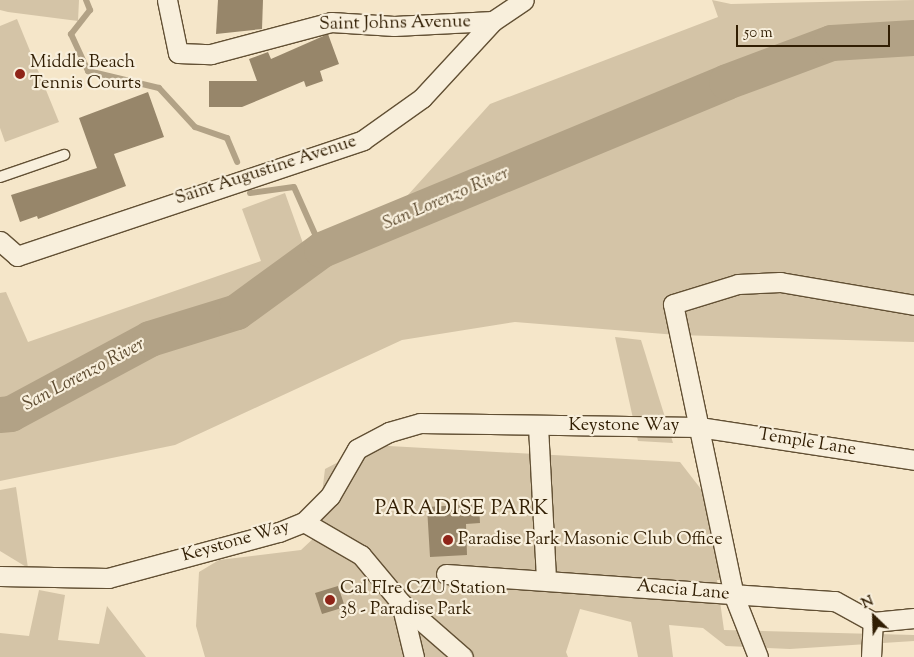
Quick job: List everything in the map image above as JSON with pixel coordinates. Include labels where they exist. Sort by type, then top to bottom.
[{"type":"street","name":"Saint Johns Avenue","points":[[166,0],[178,53],[211,54],[331,22],[394,26],[493,21]]},
{"type":"street","name":"Saint Augustine Avenue","points":[[0,241],[17,256],[363,140],[422,98],[493,21],[524,0]]},
{"type":"street","name":"Keystone Way","points":[[758,657],[734,596],[673,304],[738,284],[780,282],[914,305]]},
{"type":"street","name":"Keystone Way","points":[[0,576],[108,578],[304,522],[330,496],[357,449],[389,432],[420,423],[699,427]]},
{"type":"street","points":[[538,426],[546,579]]},
{"type":"street","name":"Temple Lane","points":[[699,427],[914,460]]},
{"type":"street","points":[[304,522],[361,555],[401,603],[463,657]]},
{"type":"street","name":"Acacia Lane","points":[[446,574],[546,579],[734,596],[835,601],[873,622]]},
{"type":"street","points":[[401,603],[414,657]]},
{"type":"street","points":[[871,657],[873,622],[914,618]]},
{"type":"lane","points":[[0,176],[64,155]]},
{"type":"shaded area","points":[[0,0],[79,0],[78,21],[0,10]]},
{"type":"shaded area","points":[[712,0],[731,4],[914,0],[914,342],[677,335],[515,322],[402,340],[175,445],[0,481],[0,293],[6,292],[28,342],[261,261],[242,209],[285,193],[304,246],[389,216],[490,104],[718,17]]},
{"type":"shaded area","name":"Middle Beach Tennis Courts","points":[[17,19],[59,122],[5,142],[0,128],[0,26]]},
{"type":"shaded area","points":[[615,337],[641,340],[673,443],[638,441]]},
{"type":"shaded area","points":[[371,445],[680,462],[704,493],[711,538],[724,539],[721,580],[717,580],[724,630],[914,635],[914,641],[790,649],[726,646],[703,628],[669,625],[673,657],[638,657],[631,622],[580,609],[566,652],[568,657],[205,657],[196,626],[199,572],[219,560],[301,550],[317,535],[325,469]]},
{"type":"shaded area","points":[[16,487],[28,568],[0,551],[0,490]]},
{"type":"shaded area","points":[[39,590],[65,595],[58,640],[99,644],[107,606],[146,657],[0,657],[0,633],[29,636]]},
{"type":"building","points":[[218,0],[263,0],[262,29],[216,34]]},
{"type":"building","points":[[328,34],[339,64],[320,71],[323,81],[306,87],[304,81],[242,107],[209,107],[209,81],[257,81],[249,59],[268,52],[271,59]]},
{"type":"building","points":[[148,92],[164,137],[114,154],[126,186],[38,219],[37,216],[20,222],[11,195],[97,168],[79,118]]},
{"type":"building","name":"Paradise Park Masonic Club Office","points":[[479,504],[480,523],[466,524],[467,555],[430,557],[427,507]]},
{"type":"building","name":"Cal FIre CZU Station 38 - Paradise Park","points":[[338,586],[345,607],[322,614],[315,593]]},
{"type":"waterway","points":[[86,0],[90,10],[71,34],[88,71],[159,88],[195,127],[227,138],[237,162]]},
{"type":"waterway","name":"San Lorenzo River","points":[[0,415],[11,414],[150,339],[237,312],[322,250],[727,82],[832,43],[914,38]]},
{"type":"waterway","points":[[250,193],[294,187],[322,250]]},
{"type":"place","name":"Middle Beach Tennis Courts","points":[[20,74]]},
{"type":"place","name":"Paradise Park Masonic Club Office","points":[[448,540]]},
{"type":"place","name":"Cal FIre CZU Station 38 - Paradise Park","points":[[330,600]]},
{"type":"district","name":"PARADISE PARK","points":[[462,509]]}]
